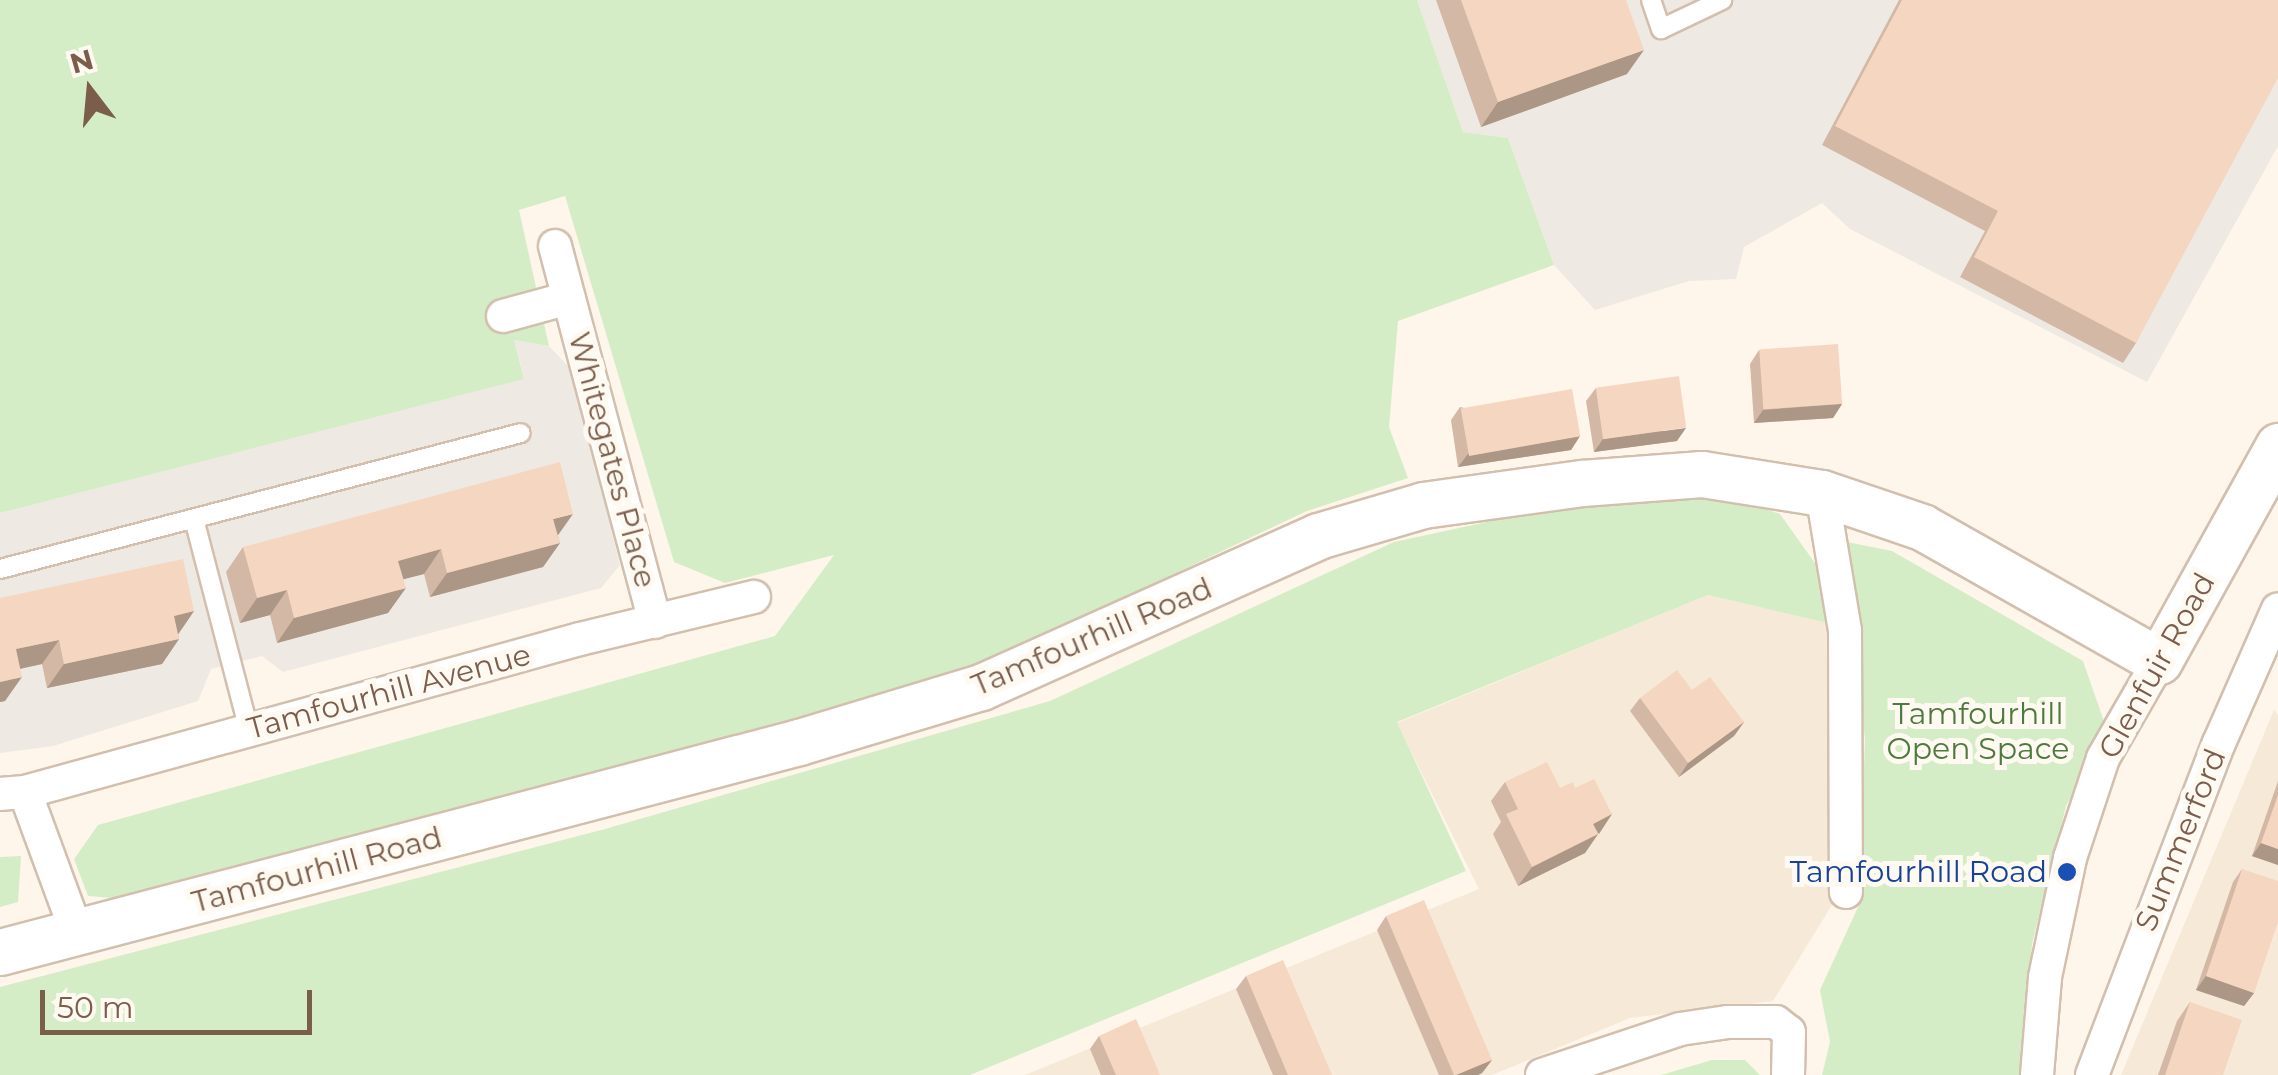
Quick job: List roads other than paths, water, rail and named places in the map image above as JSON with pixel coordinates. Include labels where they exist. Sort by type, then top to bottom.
[{"type":"main road","name":"Glenfuir Road","points":[[2160,661],[2278,446]]},
{"type":"main road","name":"Tamfourhill Road","points":[[0,952],[799,742],[982,687],[1318,536],[1423,505],[1582,483],[1702,474],[1822,493],[1922,527],[2160,661]]},
{"type":"street","name":"Whitegates Place","points":[[555,246],[655,622]]},
{"type":"street","name":"Whitegates Place","points":[[503,316],[569,298]]},
{"type":"street","points":[[1822,493],[1846,631],[1846,892]]},
{"type":"street","name":"Tamfourhill Avenue","points":[[77,934],[13,793],[754,597]]},
{"type":"street","name":"Summerford","points":[[2092,1075],[2219,743],[2278,609]]},
{"type":"street","name":"Glenfuir Road","points":[[2038,1075],[2045,978],[2070,858],[2103,758],[2160,661]]},
{"type":"street","points":[[1542,1075],[1680,1028],[1776,1022],[1789,1032],[1788,1075]]},
{"type":"lane","points":[[1652,0],[1660,28],[1722,0]]},
{"type":"lane","points":[[0,569],[520,433]]},
{"type":"lane","points":[[194,518],[249,730]]},
{"type":"place","name":"Tamfourhill Road","points":[[2067,872]]},
{"type":"park label","name":"Tamfourhill Open Space","points":[[1978,731]]}]
